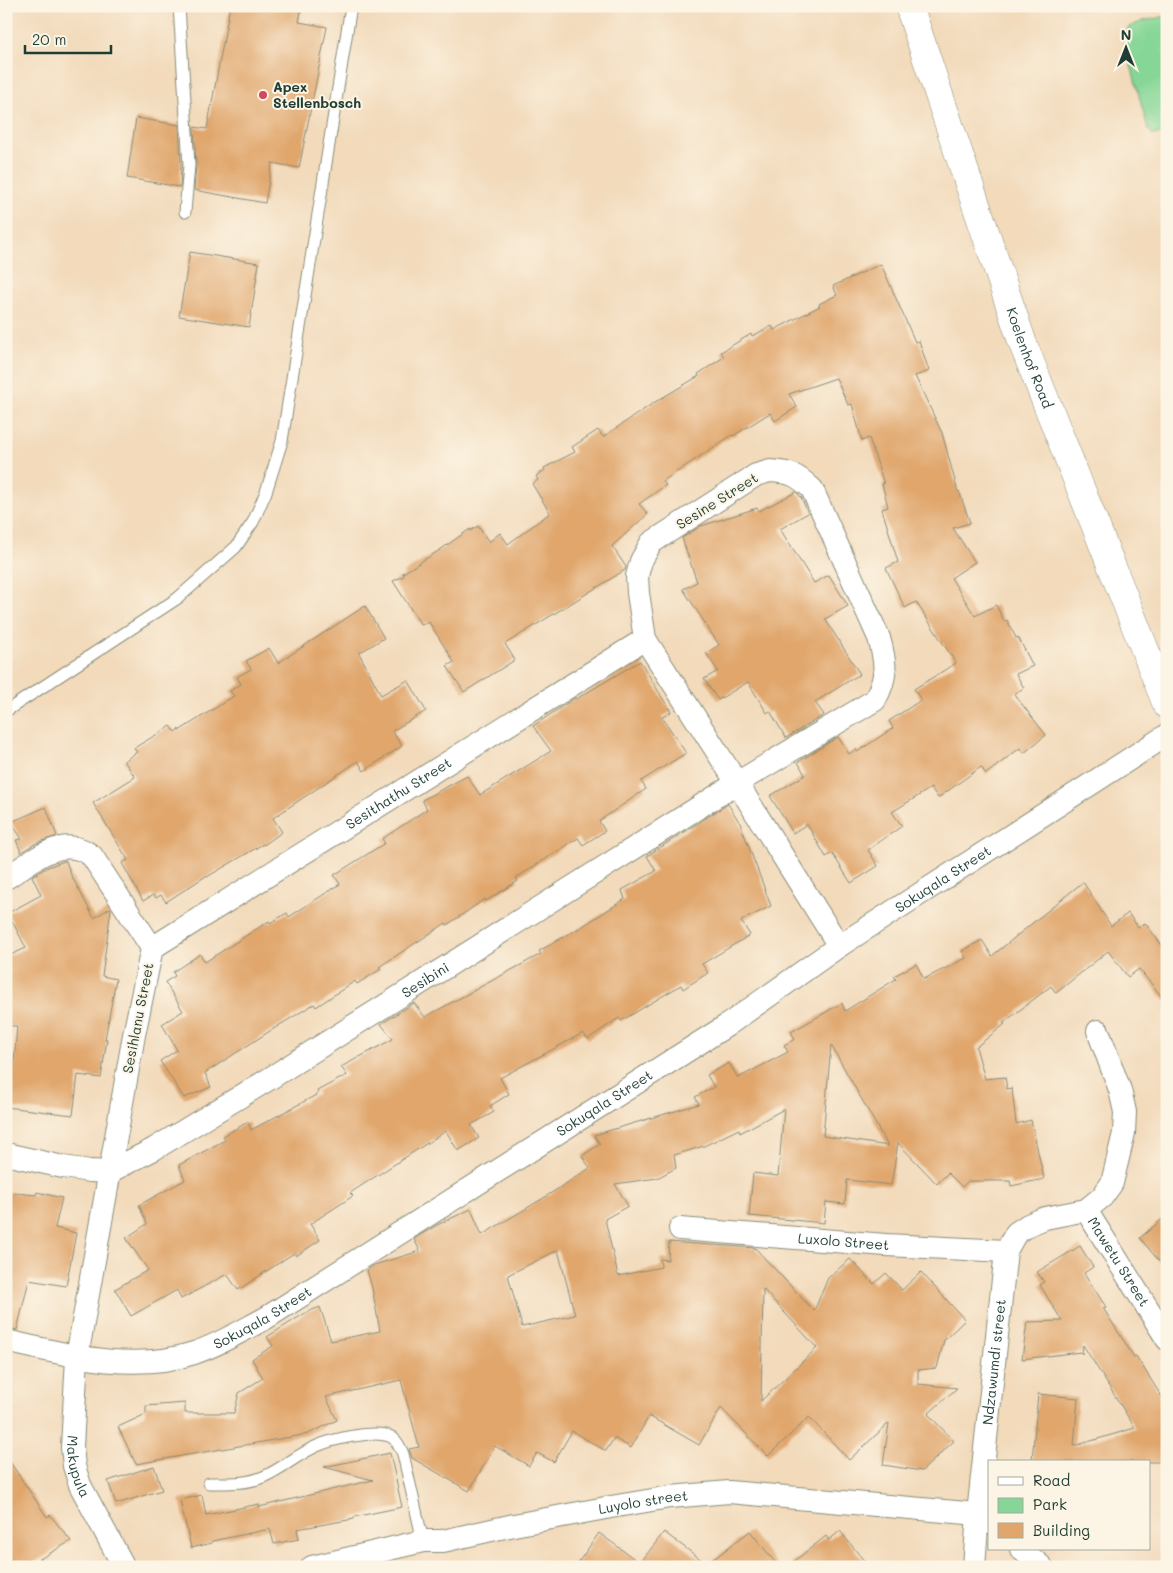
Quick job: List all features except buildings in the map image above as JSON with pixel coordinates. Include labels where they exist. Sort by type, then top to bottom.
[{"type":"main road","name":"Koelenhof Road","points":[[908,6],[1023,344],[1167,705]]},
{"type":"street","name":"Sesine Street","points":[[737,784],[875,700],[882,687],[885,674],[885,660],[880,638],[812,489],[799,477],[783,472],[770,471],[756,475],[651,543],[641,561],[637,576],[638,593],[645,639],[737,784],[840,946]]},
{"type":"street","name":"Sesithathu Street","points":[[152,948],[645,639]]},
{"type":"street","name":"Sokuqala Street","points":[[6,1341],[77,1357],[124,1362],[166,1360],[195,1353],[233,1336],[274,1312],[726,1026],[840,946],[1167,735]]},
{"type":"street","name":"Sesibini","points":[[109,1172],[154,1149],[269,1079],[737,784]]},
{"type":"street","name":"Sesihlanu Street","points":[[6,878],[47,852],[66,848],[82,850],[92,856],[152,948],[134,1035],[77,1357]]},
{"type":"street","points":[[1086,1210],[1102,1197],[1112,1183],[1124,1133],[1125,1112],[1120,1090],[1098,1031]]},
{"type":"street","points":[[6,1154],[63,1167],[109,1172]]},
{"type":"street","name":"Ndzawumdi street","points":[[989,1460],[1006,1251],[1016,1233],[1028,1225],[1045,1218],[1086,1210]]},
{"type":"street","name":"Mawetu Street","points":[[1086,1210],[1167,1339]]},
{"type":"street","name":"Luxolo Street","points":[[680,1229],[886,1245],[1006,1251]]},
{"type":"street","name":"Makupula","points":[[77,1357],[72,1447],[74,1466],[80,1486],[124,1567]]},
{"type":"street","name":"Ndzawumdi street","points":[[974,1567],[984,1519],[988,1470]]},
{"type":"street","name":"Luyolo street","points":[[312,1567],[423,1541],[443,1541],[514,1525],[670,1497],[729,1492],[984,1519]]},
{"type":"street","points":[[1022,1550],[1042,1567]]},
{"type":"lane","points":[[179,6],[189,165],[185,212]]},
{"type":"lane","points":[[6,711],[178,598],[236,546],[253,522],[266,492],[282,441],[351,6]]},
{"type":"lane","points":[[210,1483],[241,1482],[262,1477],[318,1446],[338,1439],[377,1433],[391,1436],[403,1454],[423,1541]]},
{"type":"green space","points":[[1167,16],[1167,133],[1153,135],[1148,129],[1124,39],[1129,27],[1143,21]]},
{"type":"place","name":"Apex Stellenbosch","points":[[263,95]]}]
